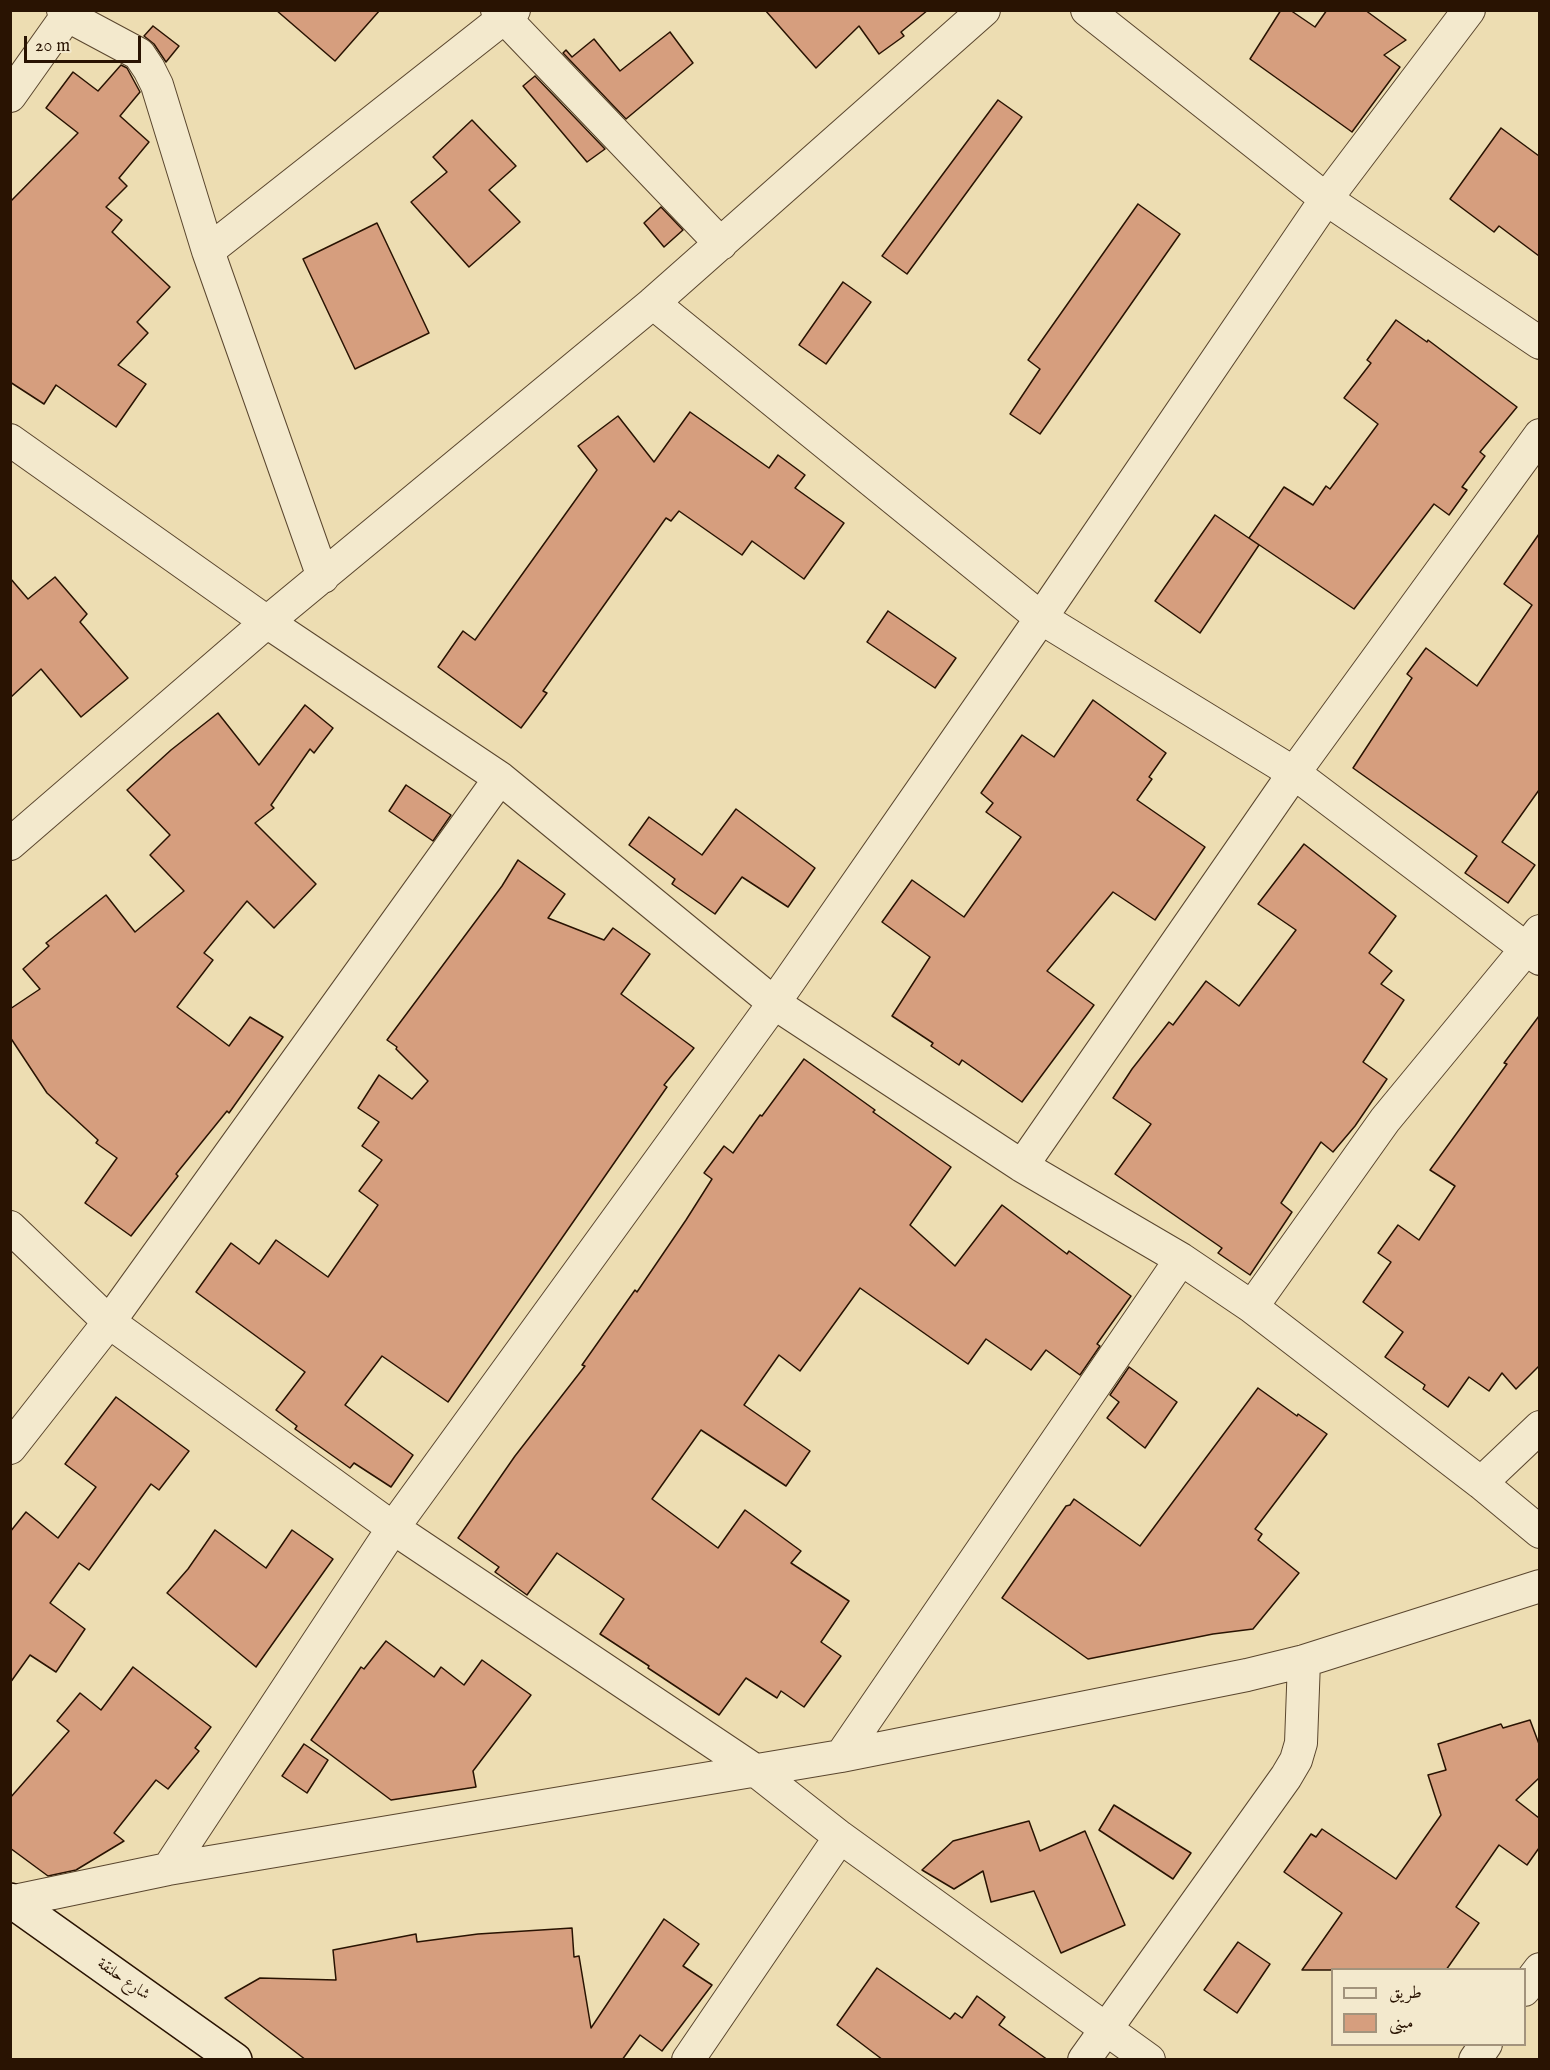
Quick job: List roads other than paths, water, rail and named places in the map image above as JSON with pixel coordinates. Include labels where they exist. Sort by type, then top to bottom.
[{"type":"street","points":[[10,844],[267,622],[653,303],[984,10]]},
{"type":"street","points":[[1088,10],[1326,199],[1539,343]]},
{"type":"street","points":[[168,1869],[393,1528],[774,1003],[1041,618],[1326,199],[1469,10]]},
{"type":"street","points":[[10,96],[67,12],[139,54],[149,69],[157,85],[208,251],[322,577]]},
{"type":"street","points":[[208,251],[505,13],[721,244]]},
{"type":"street","points":[[653,303],[1041,618],[1294,773],[1535,946],[1385,1120],[1252,1306]]},
{"type":"street","points":[[1022,1166],[1294,773],[1539,435]]},
{"type":"street","points":[[10,440],[267,622],[500,778],[774,1003],[1022,1166],[1181,1259],[1252,1306],[1481,1483],[1539,1532]]},
{"type":"street","points":[[10,1448],[109,1322],[500,778]]},
{"type":"street","points":[[10,1227],[109,1322],[393,1528],[756,1771],[840,1837],[1149,2060]]},
{"type":"street","points":[[842,1756],[1181,1259]]},
{"type":"street","points":[[1481,1483],[1539,1427]]},
{"type":"street","points":[[11,1901],[168,1869],[842,1756],[1247,1675],[1304,1661],[1539,1586]]},
{"type":"street","points":[[1084,2060],[1286,1778],[1296,1760],[1301,1743],[1304,1661]]},
{"type":"street","points":[[688,2060],[840,1837]]},
{"type":"street","name":"شارع حلنقة","points":[[11,1901],[235,2060]]},
{"type":"street","points":[[1526,1987],[1539,1970]]},
{"type":"street","points":[[1475,2060],[1485,2046]]}]
